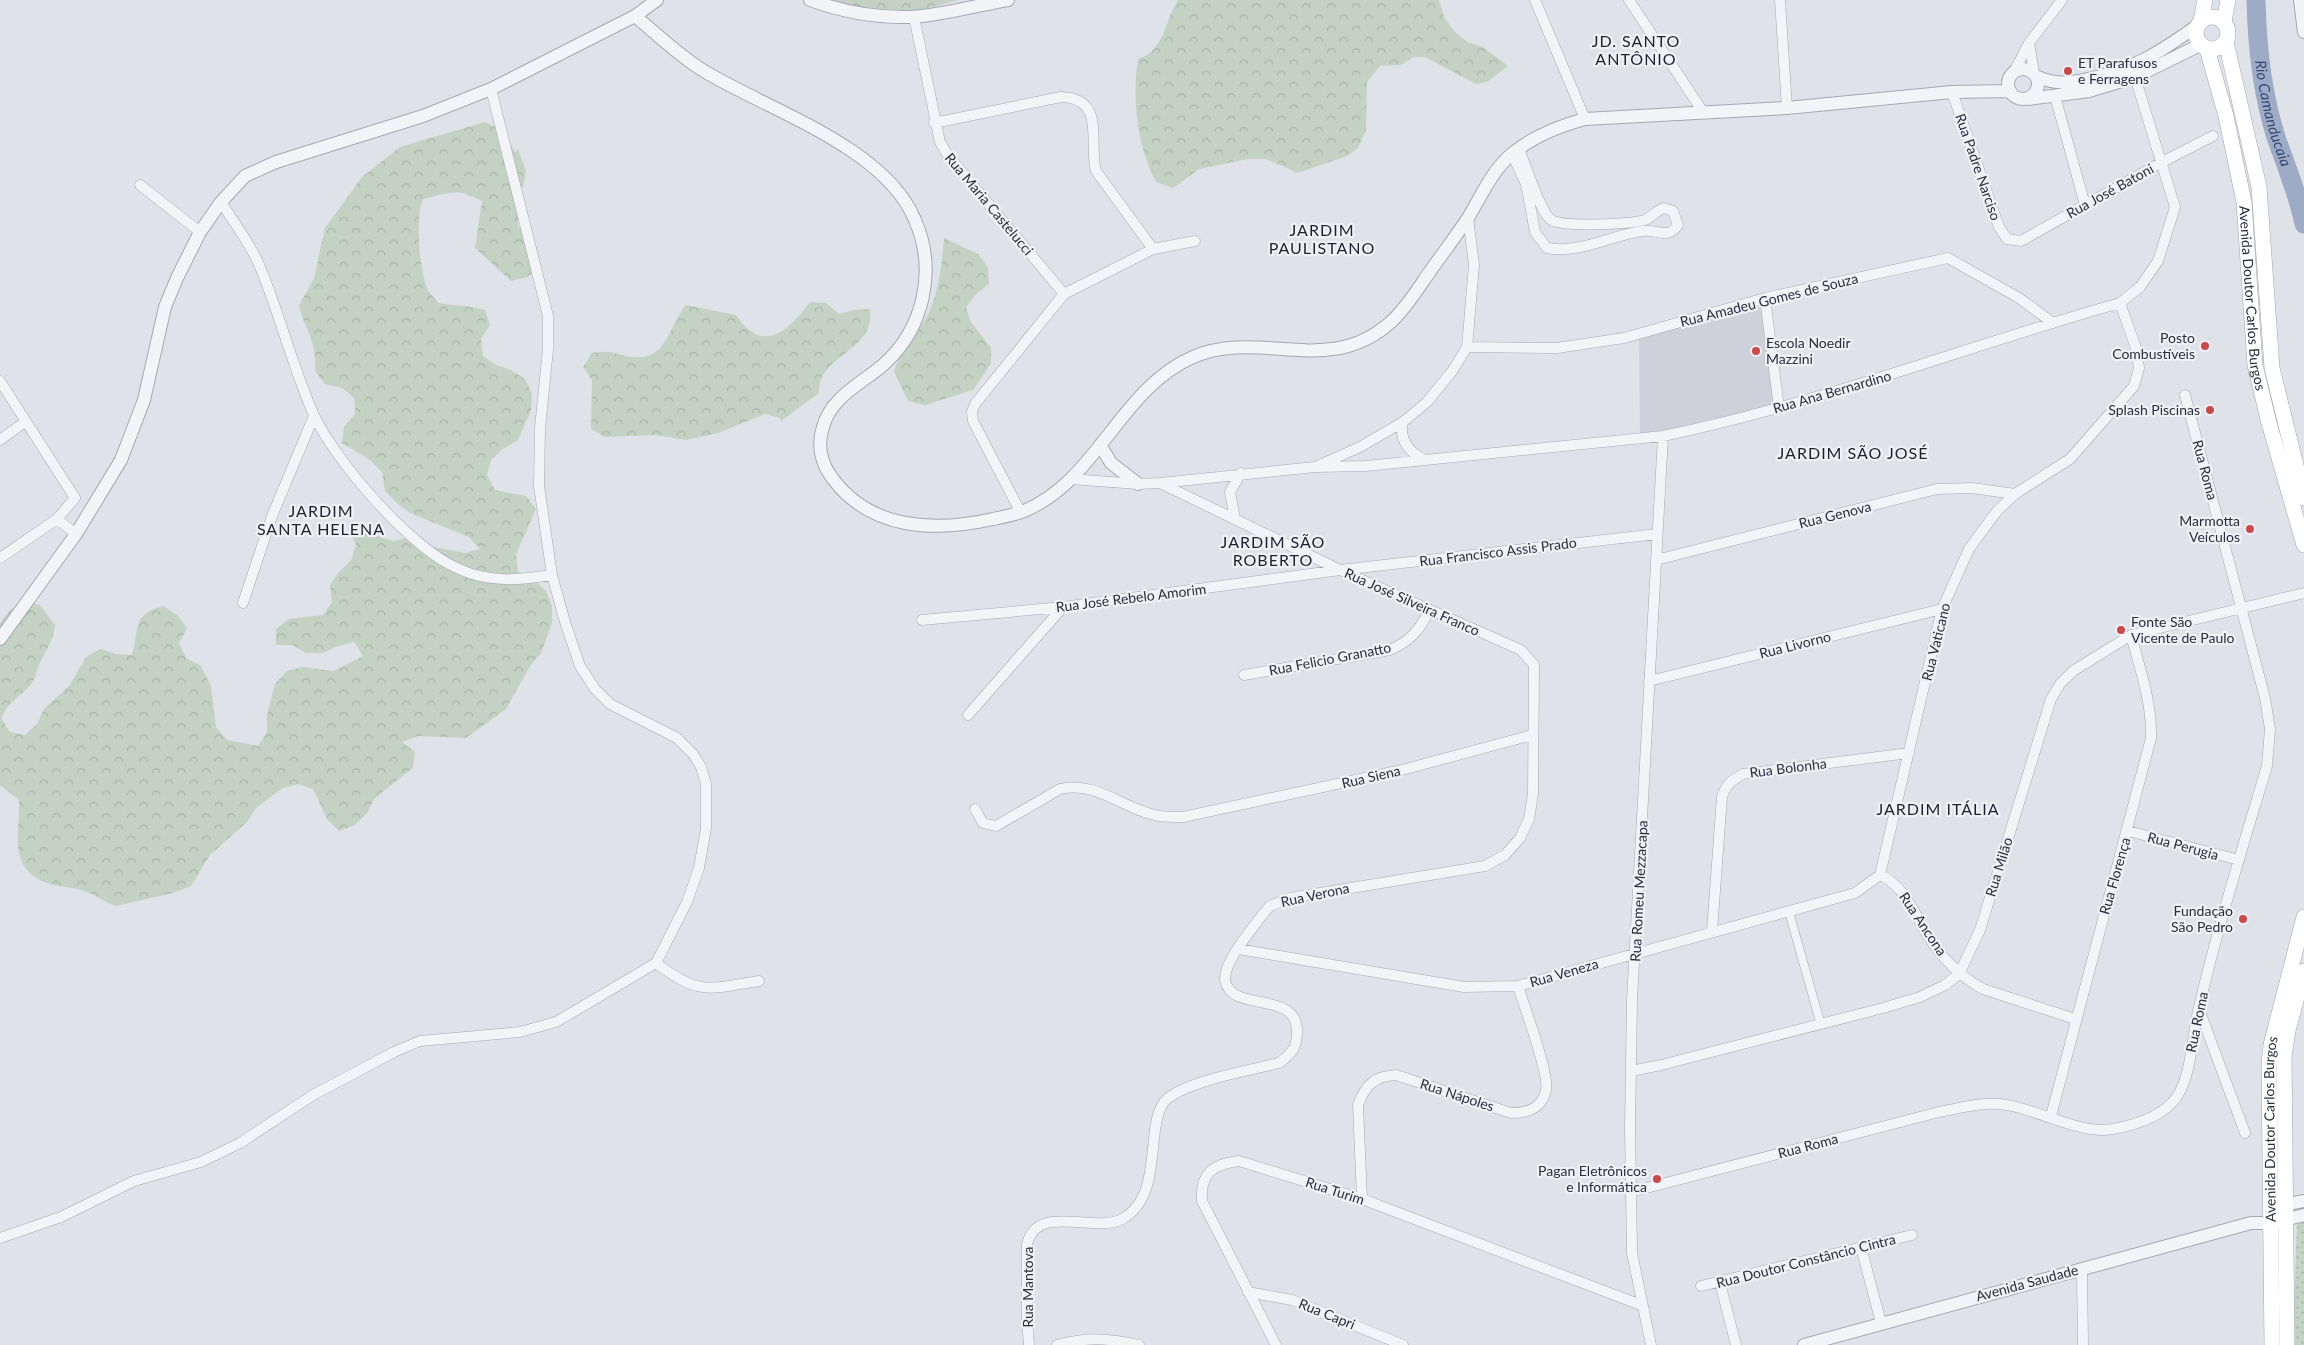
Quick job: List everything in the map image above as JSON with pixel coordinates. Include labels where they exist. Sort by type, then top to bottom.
[{"type":"main road","points":[[2205,0],[2197,34],[2204,47],[2218,48],[2226,42],[2227,32],[2224,21],[2228,0]]},
{"type":"main road","points":[[2200,23],[2210,17],[2224,21]]},
{"type":"main road","name":"Avenida Doutor Carlos Burgos","points":[[2226,42],[2259,187],[2272,368],[2304,498]]},
{"type":"main road","name":"Avenida Doutor Carlos Burgos","points":[[2204,47],[2226,116],[2244,202],[2255,364],[2269,423],[2304,544]]},
{"type":"main road","name":"Avenida Doutor Carlos Burgos","points":[[2272,1345],[2269,1064],[2271,1045],[2304,917]]},
{"type":"main road","name":"Avenida Doutor Carlos Burgos","points":[[2287,1345],[2296,1210],[2284,1056],[2304,971]]},
{"type":"street","points":[[0,639],[76,534],[122,460],[135,430],[146,392],[165,307],[200,232],[221,202],[245,176],[276,162],[422,116],[491,89],[635,16],[657,0]]},
{"type":"street","points":[[810,0],[841,11],[914,17],[1008,0]]},
{"type":"street","points":[[1535,0],[1585,119]]},
{"type":"street","points":[[1629,0],[1703,112]]},
{"type":"street","points":[[1780,0],[1786,108]]},
{"type":"street","points":[[2009,91],[2008,81],[2029,43],[2062,0]]},
{"type":"street","points":[[2300,0],[2304,32]]},
{"type":"street","points":[[635,16],[700,70],[850,150],[879,170],[900,192],[914,216],[924,242],[926,270],[923,298],[912,332],[885,363],[842,396],[828,412],[822,429],[820,449],[826,470],[842,492],[866,511],[903,524],[963,526],[1021,513],[1046,500],[1070,479],[1137,401],[1166,373],[1190,358],[1213,350],[1239,347],[1317,352],[1340,349],[1371,336],[1399,314],[1468,218],[1485,186],[1516,151],[1556,127],[1585,119],[1786,108],[1952,92],[2009,91],[2017,98],[2028,99],[2055,96],[2089,91],[2135,77],[2204,47]]},
{"type":"street","name":"Rua Maria Castelucci","points":[[914,17],[934,123],[946,154],[1064,294]]},
{"type":"street","points":[[2014,72],[2024,68],[2050,82],[2067,83],[2113,74],[2145,61],[2200,23]]},
{"type":"street","points":[[2028,99],[2036,92],[2039,81],[2035,74],[2029,43]]},
{"type":"street","points":[[2135,77],[2162,162]]},
{"type":"street","points":[[0,1238],[62,1217],[134,1181],[201,1162],[240,1143],[313,1095],[394,1052],[420,1041],[520,1032],[556,1022],[656,963],[686,902],[699,868],[706,828],[706,784],[701,767],[693,754],[677,738],[610,704],[595,689],[580,666],[552,575],[539,486],[540,428],[548,349],[548,316],[491,89]]},
{"type":"street","name":"Rua Padre Narciso","points":[[1952,92],[1999,227],[2007,239]]},
{"type":"street","points":[[2055,96],[2085,205]]},
{"type":"street","points":[[934,123],[1061,97],[1074,98],[1083,103],[1090,113],[1095,138],[1094,162],[1096,171],[1153,249]]},
{"type":"street","name":"Rua José Batoni","points":[[2007,239],[2021,241],[2162,162],[2213,136]]},
{"type":"street","points":[[1516,151],[1542,208],[1551,220]]},
{"type":"street","points":[[1516,151],[1526,184],[1535,232],[1547,248],[1559,250],[1644,230],[1666,234],[1674,231],[1678,225],[1673,211],[1664,208],[1645,220],[1596,224],[1569,224],[1551,220],[1541,224],[1535,232]]},
{"type":"street","name":"Rua Ana Bernardino","points":[[1070,479],[1138,484],[1160,483],[1242,473],[1315,467],[1366,466],[1664,436],[1711,426],[1868,383],[2053,323],[2120,304],[2140,288],[2158,261],[2175,207],[2162,162]]},
{"type":"street","points":[[140,185],[200,232]]},
{"type":"street","points":[[221,202],[260,265],[289,355],[314,416],[337,451],[371,495],[406,532],[436,557],[459,570],[491,579],[518,580],[552,575]]},
{"type":"street","points":[[1315,467],[1360,447],[1403,422],[1427,402],[1453,370],[1467,347],[1474,265],[1468,218]]},
{"type":"street","points":[[1021,513],[973,421],[972,412],[980,398],[1064,294],[1153,249],[1194,241]]},
{"type":"street","name":"Rua Amadeu Gomes de Souza","points":[[1467,347],[1557,348],[1624,338],[1765,298],[1948,258],[2019,298],[2053,323]]},
{"type":"street","points":[[1765,298],[1779,408]]},
{"type":"street","name":"Rua Vaticano","points":[[1880,875],[1942,609],[1969,549],[1996,511],[2015,494],[2070,459],[2134,386],[2139,368],[2136,348],[2120,304]]},
{"type":"street","points":[[0,381],[75,498],[94,507]]},
{"type":"street","name":"Rua Roma","points":[[1632,1192],[1939,1112],[1978,1104],[2006,1105],[2052,1116],[2086,1129],[2112,1130],[2152,1117],[2166,1110],[2177,1097],[2184,1083],[2198,1008],[2267,766],[2270,729],[2265,698],[2243,609],[2185,395]]},
{"type":"street","points":[[243,603],[272,516],[314,416]]},
{"type":"street","points":[[0,440],[25,422]]},
{"type":"street","points":[[1403,422],[1401,431],[1407,446],[1413,454],[1423,459]]},
{"type":"street","name":"Rua Romeu Mezzacapa","points":[[1651,1345],[1641,1305],[1632,1253],[1631,1071],[1649,682],[1664,436]]},
{"type":"street","points":[[1100,445],[1111,463],[1138,484]]},
{"type":"street","points":[[1360,447],[1359,454],[1366,466]]},
{"type":"street","points":[[1235,519],[1230,492],[1242,473]]},
{"type":"street","name":"Rua José Silveira Franco","points":[[1160,483],[1340,570],[1429,611],[1521,650],[1528,656]]},
{"type":"street","name":"Rua Genova","points":[[1656,560],[1937,489],[1972,488],[2015,494]]},
{"type":"street","points":[[0,558],[57,519],[75,498]]},
{"type":"street","points":[[57,519],[76,534]]},
{"type":"street","name":"Rua Francisco Assis Prado","points":[[1340,570],[1657,534]]},
{"type":"street","name":"Rua José Rebelo Amorim","points":[[922,620],[1063,607],[1340,570]]},
{"type":"street","name":"Rua Milão","points":[[1631,1071],[1821,1025],[1920,997],[1945,985],[1959,974],[1980,930],[2051,699],[2060,684],[2073,671],[2131,635],[2304,593]]},
{"type":"street","points":[[968,715],[1063,607]]},
{"type":"street","name":"Rua Livorno","points":[[1649,682],[1942,609]]},
{"type":"street","name":"Rua Felicio Granatto","points":[[1244,675],[1390,650],[1406,643],[1419,631],[1429,611]]},
{"type":"street","name":"Rua Florença","points":[[2052,1116],[2075,1019],[2128,831],[2151,738],[2151,718],[2131,635]]},
{"type":"street","name":"Rua Verona","points":[[1151,1170],[1158,1113],[1166,1100],[1180,1090],[1279,1063],[1293,1052],[1297,1042],[1297,1026],[1290,1015],[1280,1006],[1237,996],[1228,988],[1225,980],[1228,966],[1263,914],[1278,902],[1290,898],[1485,866],[1506,855],[1520,838],[1529,819],[1533,794],[1534,665],[1528,656]]},
{"type":"street","name":"Rua Siena","points":[[975,809],[984,823],[996,826],[1060,789],[1072,786],[1086,787],[1159,816],[1183,817],[1402,770],[1532,735]]},
{"type":"street","name":"Rua Bolonha","points":[[1712,931],[1722,797],[1726,786],[1732,779],[1744,774],[1909,753]]},
{"type":"street","name":"Rua Perugia","points":[[2128,831],[2239,860]]},
{"type":"street","name":"Rua Ancona","points":[[1880,875],[1895,883],[1934,945],[1959,974],[1983,989],[2075,1019]]},
{"type":"street","name":"Rua Veneza","points":[[1238,949],[1464,987],[1518,986],[1855,893],[1880,875]]},
{"type":"street","points":[[1789,912],[1821,1025]]},
{"type":"street","points":[[656,963],[678,980],[696,987],[710,988],[759,981]]},
{"type":"street","name":"Rua Nápoles","points":[[1362,1199],[1358,1105],[1363,1091],[1371,1082],[1384,1076],[1396,1075],[1511,1113],[1526,1112],[1540,1104],[1547,1089],[1544,1070],[1518,986]]},
{"type":"street","points":[[2198,1008],[2245,1133]]},
{"type":"street","name":"Rua Turim","points":[[1276,1345],[1202,1201],[1201,1186],[1210,1170],[1224,1163],[1239,1161],[1362,1199],[1641,1305]]},
{"type":"street","name":"Rua Mantova","points":[[1029,1345],[1027,1320],[1027,1244],[1030,1233],[1038,1226],[1050,1222],[1110,1223],[1121,1220],[1133,1211],[1140,1199],[1151,1170]]},
{"type":"street","points":[[2270,1216],[2296,1210]]},
{"type":"street","name":"Avenida Saudade","points":[[1804,1345],[1820,1343],[1881,1322],[2252,1223],[2270,1216]]},
{"type":"street","name":"Rua Doutor Constâncio Cintra","points":[[1701,1286],[1720,1283],[1912,1235]]},
{"type":"street","points":[[1861,1247],[1881,1322]]},
{"type":"street","points":[[2082,1269],[2083,1345]]},
{"type":"street","points":[[1720,1283],[1736,1345]]},
{"type":"street","name":"Rua Capri","points":[[1248,1292],[1292,1300],[1403,1345]]},
{"type":"street","points":[[1057,1345],[1082,1338],[1112,1339],[1139,1345]]},
{"type":"shaded area","points":[[1765,298],[1779,408],[1640,439],[1639,334]]},
{"type":"green space","points":[[835,0],[959,0],[897,16],[840,4]]},
{"type":"green space","points":[[1178,0],[1439,0],[1444,17],[1454,31],[1467,42],[1483,47],[1508,66],[1487,82],[1476,84],[1425,57],[1414,57],[1400,65],[1380,66],[1367,82],[1366,130],[1358,148],[1347,156],[1298,173],[1266,159],[1248,159],[1199,169],[1173,188],[1156,182],[1144,153],[1136,106],[1136,75],[1138,59],[1147,55],[1159,42]]},
{"type":"green space","points":[[485,122],[500,129],[516,153],[518,149],[526,171],[523,187],[518,187],[518,226],[535,243],[539,254],[540,267],[527,277],[511,281],[475,248],[482,201],[466,194],[453,192],[423,199],[419,218],[420,257],[428,290],[438,303],[485,310],[490,325],[481,339],[483,356],[496,365],[511,370],[525,379],[532,394],[531,410],[518,440],[503,449],[491,460],[487,475],[495,490],[526,496],[536,509],[516,554],[518,571],[533,579],[546,591],[552,606],[552,623],[541,653],[530,666],[506,709],[466,738],[418,736],[402,742],[415,752],[413,768],[375,798],[367,813],[355,825],[339,831],[327,819],[313,789],[298,784],[283,788],[256,808],[247,822],[210,855],[191,886],[173,893],[116,906],[86,891],[47,883],[34,876],[26,868],[18,848],[19,800],[0,785],[0,623],[10,610],[24,602],[40,605],[55,625],[51,641],[33,681],[8,706],[1,718],[10,732],[25,735],[37,724],[44,709],[69,686],[86,657],[100,649],[116,654],[132,655],[141,618],[163,606],[177,615],[187,628],[179,643],[186,658],[201,666],[211,686],[216,727],[227,740],[258,746],[267,732],[267,715],[275,684],[287,671],[302,667],[334,671],[363,656],[354,642],[338,646],[323,653],[306,653],[293,645],[276,645],[276,629],[289,619],[323,615],[332,602],[330,585],[351,560],[356,545],[348,528],[394,541],[405,538],[418,544],[465,553],[480,549],[469,537],[410,513],[398,504],[385,491],[382,472],[370,460],[342,443],[344,427],[355,414],[354,398],[342,388],[325,384],[315,371],[313,344],[299,306],[314,278],[325,228],[362,177],[400,147]]},
{"type":"green space","points":[[944,238],[978,254],[988,267],[989,284],[976,294],[966,307],[971,322],[991,348],[991,364],[973,390],[925,405],[908,401],[894,371],[904,350],[926,318],[934,299],[939,279]]},
{"type":"green space","points":[[810,302],[826,303],[839,314],[854,310],[870,309],[870,323],[864,335],[857,343],[825,373],[820,382],[819,393],[781,421],[780,418],[765,414],[718,433],[686,440],[655,435],[605,437],[591,429],[592,380],[583,367],[592,353],[610,352],[633,357],[644,357],[653,354],[666,340],[686,305],[736,315],[746,327],[756,334],[766,336],[784,329],[793,322]]},
{"type":"green space","points":[[2304,1220],[2304,1345],[2293,1345],[2297,1222]]},
{"type":"waterway","name":"Rio Camanducaia","points":[[2256,0],[2259,52],[2267,104],[2304,224]]},
{"type":"place","name":"ET Parafusos e Ferragens","points":[[2068,71]]},
{"type":"place","name":"Posto Combustíveis","points":[[2205,346]]},
{"type":"place","name":"Escola Noedir Mazzini","points":[[1756,351]]},
{"type":"place","name":"Splash Piscinas","points":[[2210,410]]},
{"type":"place","name":"Marmotta Veículos","points":[[2250,529]]},
{"type":"place","name":"Fonte São Vicente de Paulo","points":[[2121,630]]},
{"type":"place","name":"Fundação São Pedro","points":[[2243,919]]},
{"type":"place","name":"Pagan Eletrônicos e Informática","points":[[1657,1179]]},
{"type":"district","name":"JD. SANTO ANTÔNIO","points":[[1636,50]]},
{"type":"district","name":"JARDIM PAULISTANO","points":[[1322,239]]},
{"type":"district","name":"JARDIM SÃO JOSÉ","points":[[1853,453]]},
{"type":"district","name":"JARDIM SANTA HELENA","points":[[321,520]]},
{"type":"district","name":"JARDIM SÃO ROBERTO","points":[[1273,551]]},
{"type":"district","name":"JARDIM ITÁLIA","points":[[1938,809]]}]
